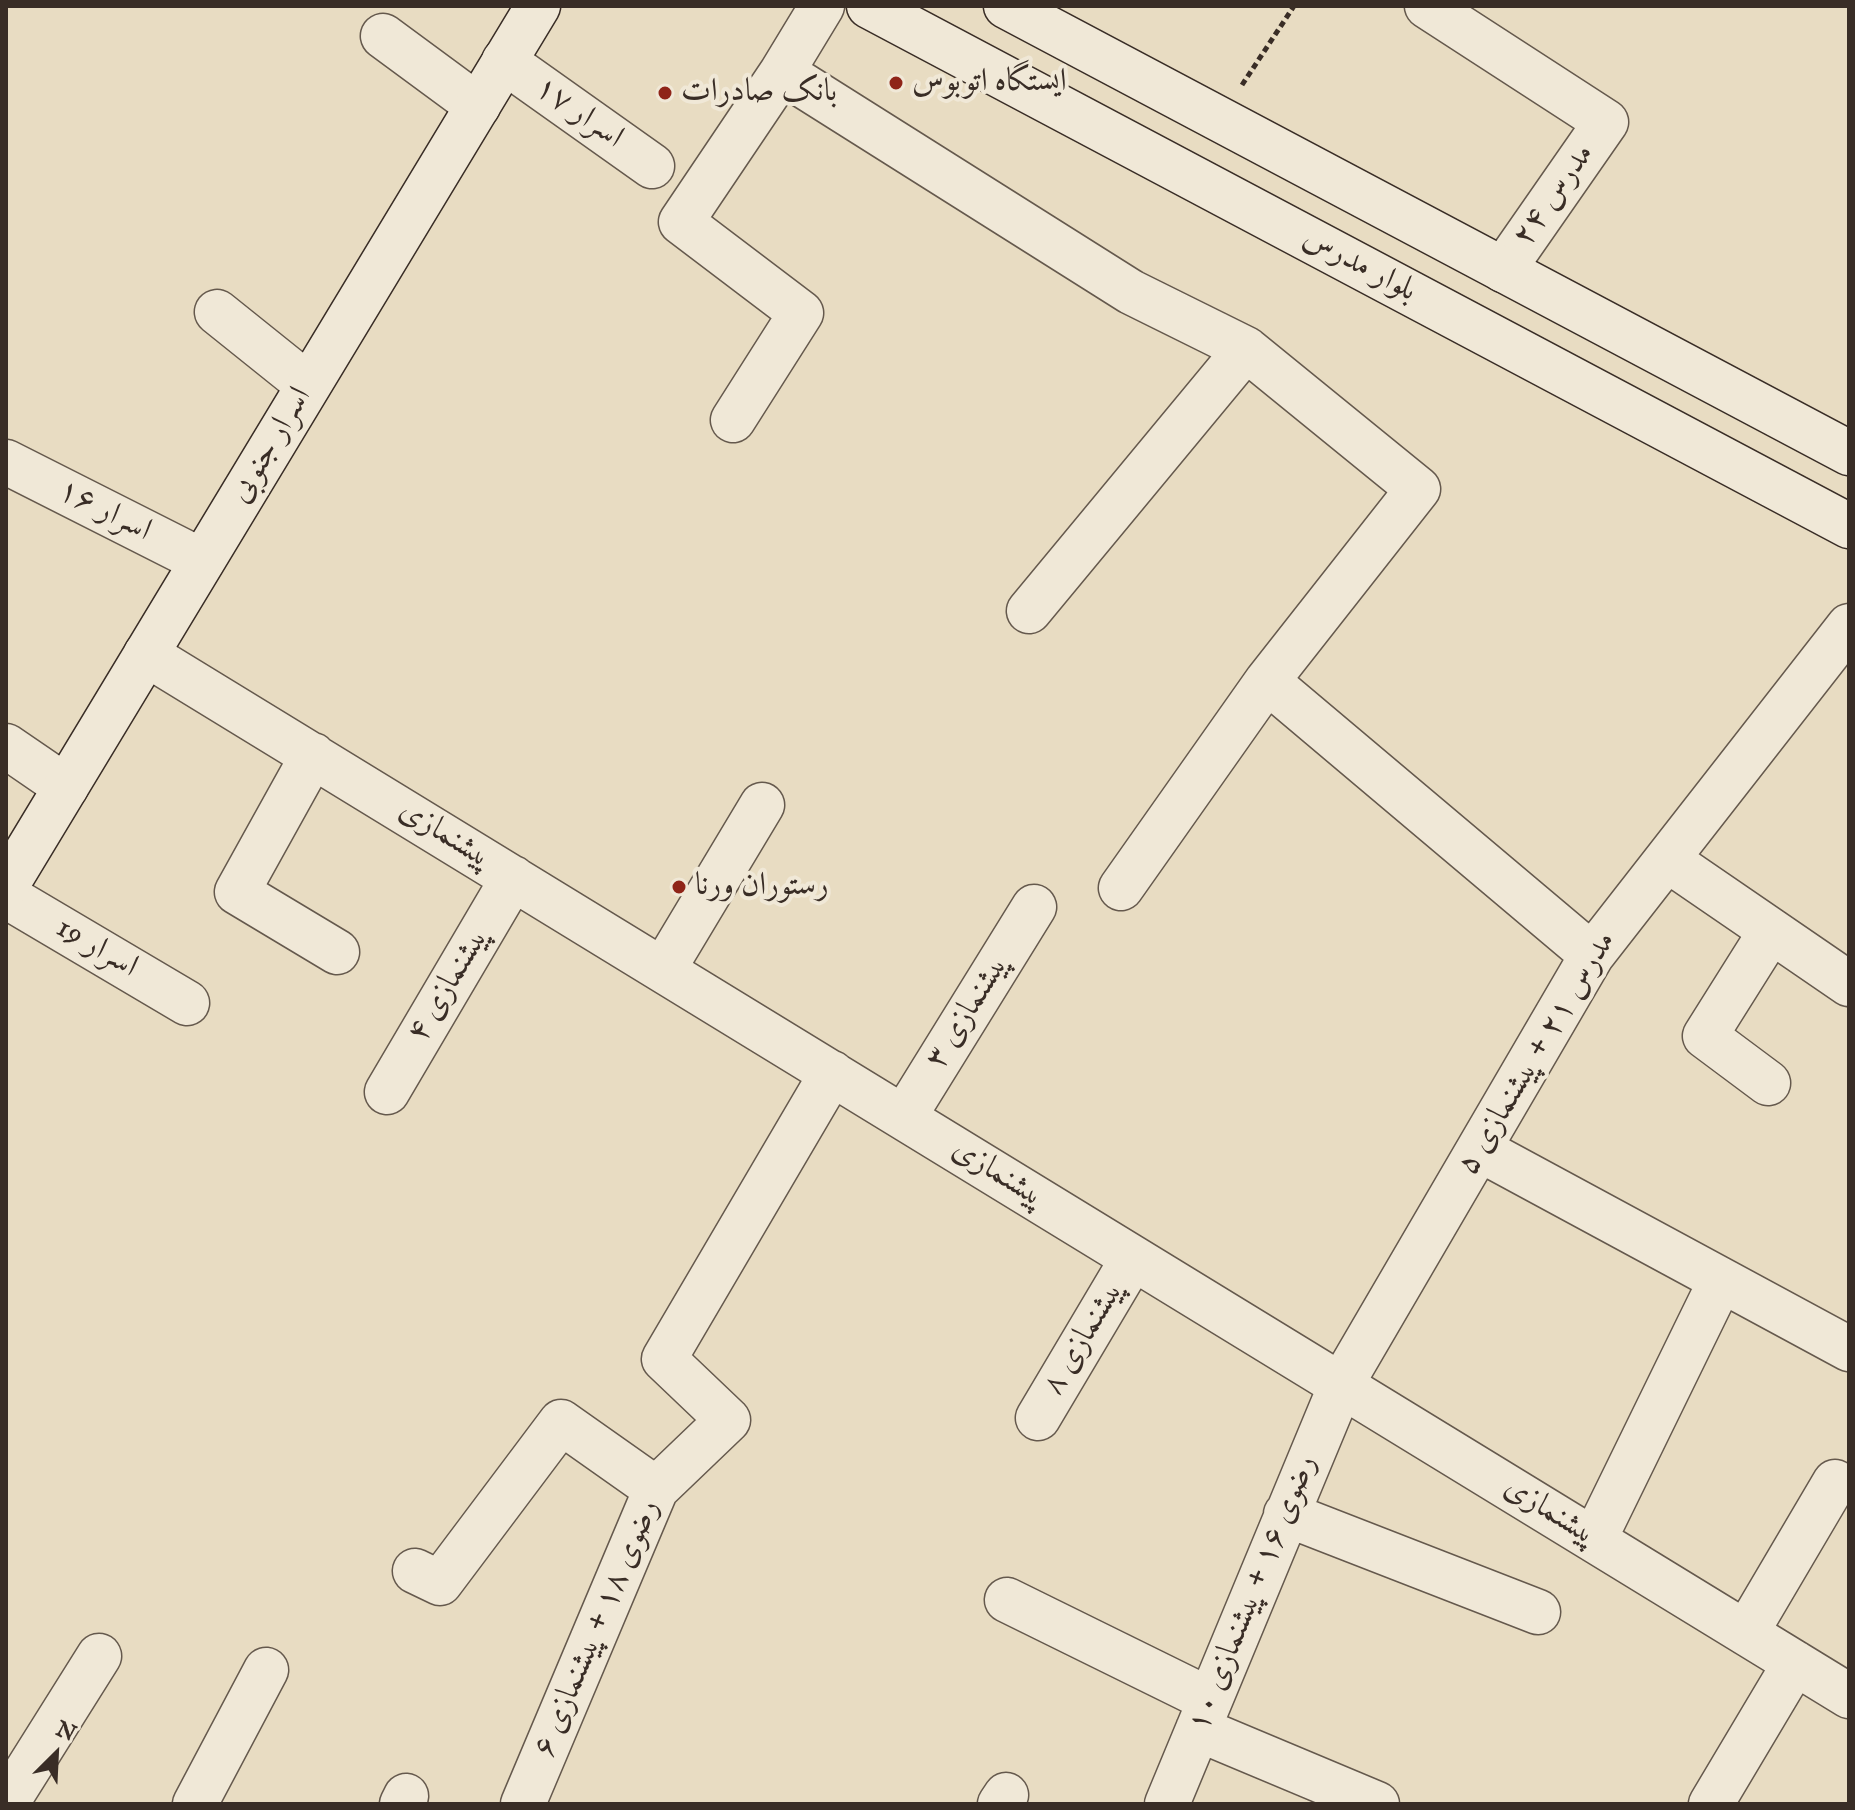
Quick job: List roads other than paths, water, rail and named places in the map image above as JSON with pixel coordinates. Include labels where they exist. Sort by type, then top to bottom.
[{"type":"street","name":"اسرار جنوبی","points":[[6,886],[538,6]]},
{"type":"street","points":[[733,420],[801,313],[681,222],[782,72],[822,6]]},
{"type":"street","name":"بلوار مدرس","points":[[869,6],[1849,526]]},
{"type":"street","name":"بلوار مدرس","points":[[1006,6],[1849,453]]},
{"type":"street","name":"مدرس ۲۴","points":[[1427,6],[1606,122],[1503,270]]},
{"type":"street","points":[[383,36],[478,106]]},
{"type":"street","name":"اسرار ۱۷","points":[[504,61],[652,166]]},
{"type":"street","points":[[782,72],[1131,292],[1246,349],[1418,489],[1267,681],[1121,888]]},
{"type":"street","points":[[217,312],[308,385]]},
{"type":"street","points":[[1029,611],[1246,349]]},
{"type":"street","name":"اسرار ۱۶","points":[[6,462],[202,561]]},
{"type":"street","name":"مدرس ۲۱ + پیشنمازی ۵","points":[[1341,1385],[1592,955],[1849,626]]},
{"type":"street","name":"پیشنمازی","points":[[146,654],[1849,1696]]},
{"type":"street","points":[[1267,681],[1592,955]]},
{"type":"street","points":[[6,746],[66,787]]},
{"type":"street","points":[[313,755],[237,892],[337,952]]},
{"type":"street","points":[[663,970],[762,805]]},
{"type":"street","points":[[1668,860],[1849,984]]},
{"type":"street","name":"پیشنمازی ۴","points":[[387,1092],[513,878]]},
{"type":"street","name":"اسرار 19","points":[[6,896],[187,1003]]},
{"type":"street","name":"پیشنمازی ۳","points":[[904,1117],[1034,907]]},
{"type":"street","points":[[1768,1083],[1705,1036],[1771,931]]},
{"type":"street","name":"رضوی ۱۸ + پیشنمازی ۶","points":[[523,1804],[656,1489],[728,1420],[664,1359],[832,1073]]},
{"type":"street","points":[[1479,1149],[1849,1349]]},
{"type":"street","name":"پیشنمازی ۸","points":[[1038,1418],[1133,1258]]},
{"type":"street","points":[[1594,1540],[1721,1280]]},
{"type":"street","name":"رضوی ۱۶ + پیشنمازی ۱۰","points":[[1167,1804],[1341,1385]]},
{"type":"street","points":[[415,1571],[440,1583],[561,1422],[656,1489]]},
{"type":"street","points":[[1746,1633],[1835,1482]]},
{"type":"street","points":[[1286,1514],[1538,1612]]},
{"type":"street","points":[[1007,1600],[1204,1714],[1377,1804]]},
{"type":"street","points":[[6,1804],[99,1656]]},
{"type":"street","points":[[1711,1804],[1795,1663]]},
{"type":"street","points":[[195,1804],[266,1670]]},
{"type":"place","name":"ایستگاه اتوبوس","points":[[896,83]]},
{"type":"place","name":"بانک صادرات","points":[[665,93]]},
{"type":"place","name":"رستوران ورنا","points":[[679,887]]}]
